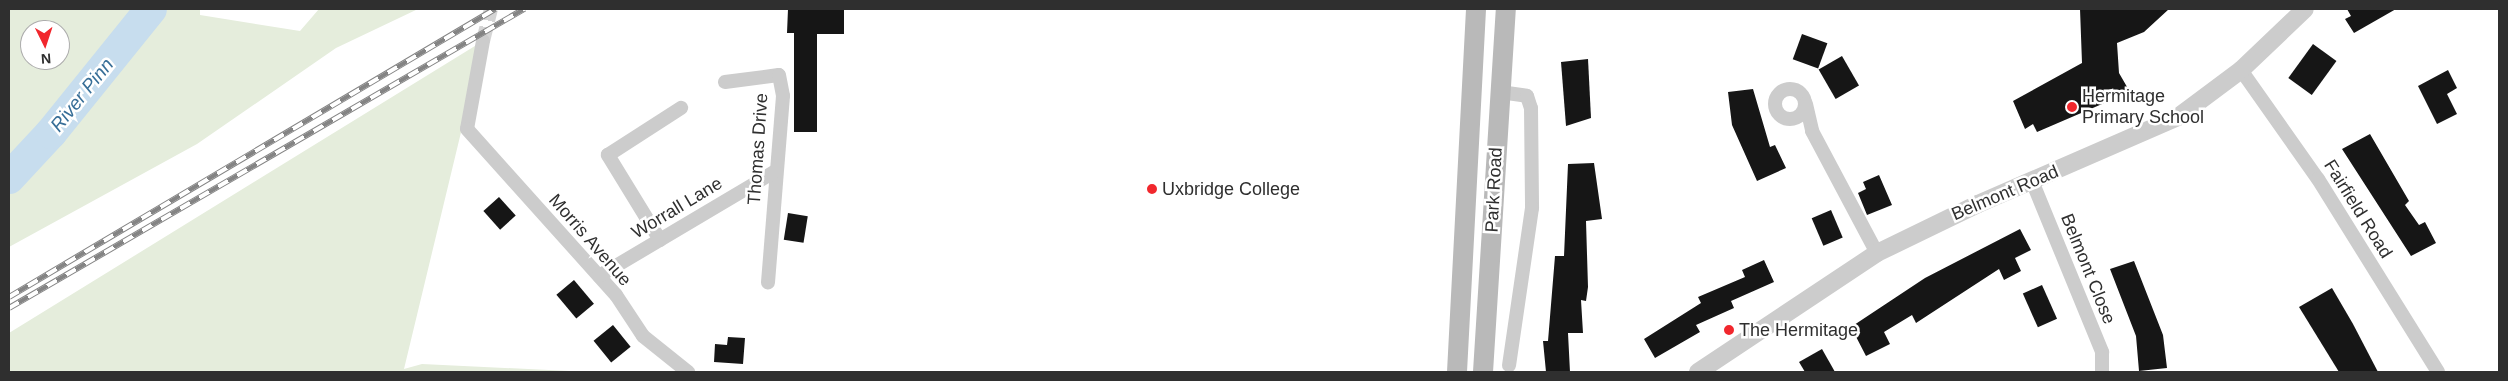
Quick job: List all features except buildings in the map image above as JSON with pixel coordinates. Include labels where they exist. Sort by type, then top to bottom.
[{"type":"main road","name":"Park Road","points":[[1457,372],[1476,9]]},
{"type":"main road","name":"Park Road","points":[[1483,372],[1506,9]]},
{"type":"street","name":"Belmont Road","points":[[1698,372],[1876,254],[2032,181],[2178,117],[2241,70],[2305,9]]},
{"type":"street","name":"Morris Avenue","points":[[484,41],[467,130],[599,276],[643,336],[688,372]]},
{"type":"street","name":"Fairfield Road","points":[[2241,70],[2318,179],[2438,372]]},
{"type":"street","name":"Thomas Drive","points":[[725,82],[779,75],[782,96],[774,172],[768,282]]},
{"type":"street","points":[[1812,131],[1785,119],[1775,107],[1781,92],[1798,91],[1806,104],[1812,131],[1876,254]]},
{"type":"street","points":[[1500,92],[1527,96],[1531,108],[1533,197],[1509,365]]},
{"type":"street","points":[[1785,119],[1798,117],[1806,104]]},
{"type":"street","points":[[660,240],[608,155],[681,108]]},
{"type":"street","name":"Worrall Lane","points":[[599,276],[774,172]]},
{"type":"street","name":"Belmont Close","points":[[2032,181],[2102,352],[2102,372]]},
{"type":"green space","points":[[9,9],[200,9],[200,15],[300,31],[319,9],[418,9],[336,48],[197,144],[9,247]]},
{"type":"green space","points":[[483,41],[404,369],[422,364],[590,372],[9,372],[9,333]]},
{"type":"waterway","name":"River Pinn","points":[[9,178],[51,133],[151,9]]},
{"type":"tunnel","points":[[483,41],[491,9]]},
{"type":"railway","points":[[9,297],[495,9]]},
{"type":"railway","points":[[9,308],[524,9]]},
{"type":"place","name":"Hermitage Primary School","points":[[2072,107]]},
{"type":"place","name":"Uxbridge College","points":[[1152,189]]},
{"type":"place","name":"The Hermitage","points":[[1729,330]]}]
